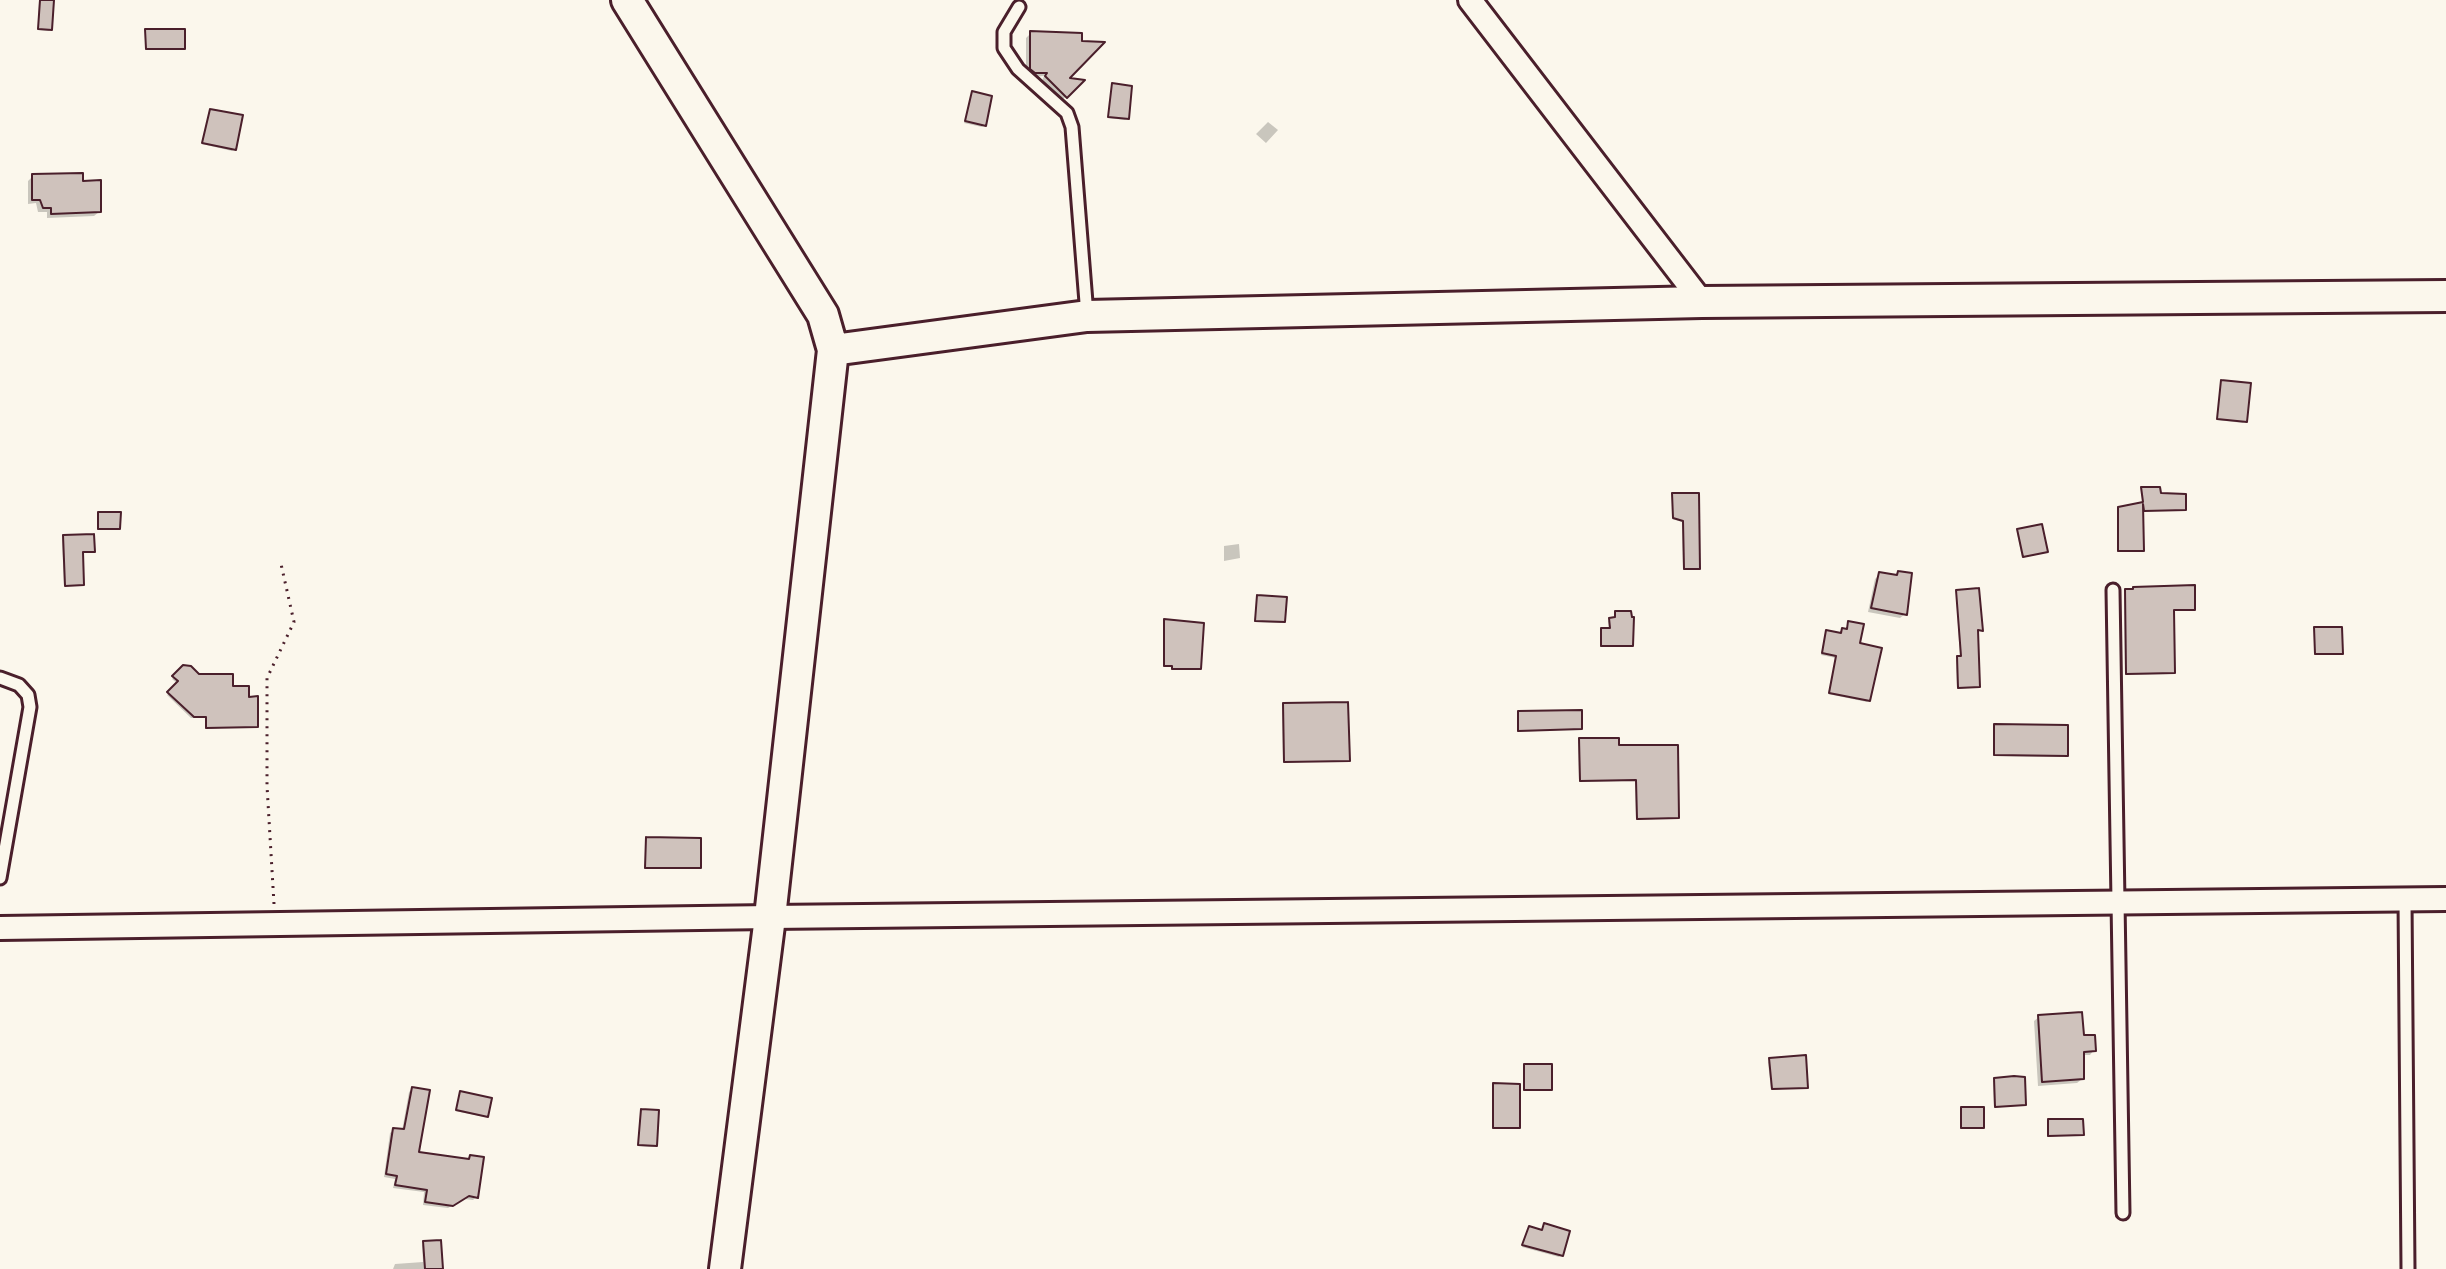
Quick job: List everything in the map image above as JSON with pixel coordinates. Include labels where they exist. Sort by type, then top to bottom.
[{"type":"street","points":[[627,0],[823,315],[833,350],[770,917],[725,1269]]},
{"type":"street","points":[[1470,0],[1702,302]]},
{"type":"street","points":[[833,350],[1087,316],[1702,302],[2446,296]]},
{"type":"street","points":[[0,928],[2446,899]]},
{"type":"lane","points":[[1019,7],[1005,28],[1002,37],[1004,48],[1018,69],[1067,113],[1072,127],[1087,316]]},
{"type":"lane","points":[[2113,590],[2123,1213]]},
{"type":"lane","points":[[0,678],[19,685],[28,695],[30,707],[0,878]]},
{"type":"lane","points":[[2405,900],[2408,1269]]},
{"type":"path","points":[[275,924],[267,786],[267,678],[294,622],[281,564]]},
{"type":"building","points":[[40,0],[54,0],[52,30],[38,29]]},
{"type":"building","points":[[145,29],[185,29],[185,49],[146,49]]},
{"type":"building","points":[[1030,31],[1082,33],[1082,41],[1105,42],[1070,78],[1085,80],[1067,98],[1045,76],[1047,73],[1035,73],[1030,69]]},
{"type":"building","points":[[1112,83],[1132,86],[1129,119],[1108,117]]},
{"type":"building","points":[[972,91],[992,96],[986,126],[965,121]]},
{"type":"building","points":[[210,109],[243,115],[236,150],[202,143]]},
{"type":"building","points":[[83,173],[83,181],[101,180],[101,212],[51,214],[51,208],[43,208],[40,200],[32,200],[32,174]]},
{"type":"building","points":[[2221,380],[2251,383],[2247,422],[2217,419]]},
{"type":"building","points":[[2141,487],[2160,487],[2161,493],[2186,494],[2186,510],[2144,511],[2143,504],[2144,551],[2118,551],[2118,507],[2143,502]]},
{"type":"building","points":[[1672,493],[1699,493],[1700,569],[1684,569],[1683,521],[1673,518]]},
{"type":"building","points":[[98,512],[121,512],[120,529],[98,529]]},
{"type":"building","points":[[2042,524],[2048,552],[2023,557],[2017,529]]},
{"type":"building","points":[[94,534],[95,552],[83,552],[84,585],[65,586],[63,535]]},
{"type":"building","points":[[1898,571],[1912,573],[1907,615],[1871,608],[1879,572],[1897,575]]},
{"type":"building","points":[[2195,585],[2195,610],[2174,610],[2175,673],[2126,674],[2125,589]]},
{"type":"building","points":[[1979,588],[1983,631],[1978,630],[1980,687],[1958,688],[1957,656],[1961,656],[1956,590]]},
{"type":"building","points":[[1257,595],[1287,597],[1285,622],[1255,621]]},
{"type":"building","points":[[1615,611],[1631,611],[1634,617],[1633,646],[1601,646],[1601,628],[1610,628],[1609,618],[1615,617]]},
{"type":"building","points":[[1164,619],[1204,623],[1201,669],[1164,666]]},
{"type":"building","points":[[1848,621],[1864,624],[1860,643],[1882,648],[1870,701],[1829,693],[1836,656],[1822,653],[1826,630],[1841,633],[1842,628],[1847,629]]},
{"type":"building","points":[[2314,627],[2342,627],[2343,654],[2315,654]]},
{"type":"building","points":[[183,665],[191,666],[199,674],[233,674],[233,686],[249,686],[249,697],[258,696],[258,727],[206,728],[206,717],[194,717],[167,692],[178,681],[172,676]]},
{"type":"building","points":[[1348,702],[1350,761],[1284,762],[1283,703]]},
{"type":"building","points":[[1582,710],[1582,729],[1518,731],[1518,711]]},
{"type":"building","points":[[1994,724],[2068,725],[2068,756],[1994,755]]},
{"type":"building","points":[[1579,738],[1619,738],[1619,745],[1678,745],[1679,818],[1637,819],[1636,780],[1580,781]]},
{"type":"building","points":[[646,837],[701,838],[701,868],[645,868]]},
{"type":"building","points":[[2082,1012],[2084,1035],[2095,1035],[2096,1051],[2084,1052],[2084,1079],[2042,1082],[2038,1015]]},
{"type":"building","points":[[1806,1055],[1808,1088],[1772,1089],[1769,1058]]},
{"type":"building","points":[[1524,1064],[1552,1064],[1552,1090],[1524,1090]]},
{"type":"building","points":[[2025,1077],[2026,1105],[1995,1107],[1994,1078]]},
{"type":"building","points":[[1493,1083],[1520,1084],[1520,1128],[1493,1128]]},
{"type":"building","points":[[412,1087],[430,1090],[419,1152],[469,1159],[470,1155],[484,1157],[478,1198],[469,1196],[453,1206],[425,1202],[427,1190],[395,1185],[397,1176],[386,1174],[393,1128],[404,1129]]},
{"type":"building","points":[[460,1091],[492,1098],[488,1117],[456,1110]]},
{"type":"building","points":[[1961,1107],[1984,1107],[1984,1128],[1961,1128]]},
{"type":"building","points":[[641,1109],[659,1110],[657,1146],[638,1145]]},
{"type":"building","points":[[2048,1119],[2083,1119],[2084,1135],[2048,1136]]},
{"type":"building","points":[[1544,1223],[1570,1231],[1563,1256],[1522,1245],[1529,1226],[1542,1230]]},
{"type":"building","points":[[441,1240],[443,1269],[425,1269],[423,1241]]}]
